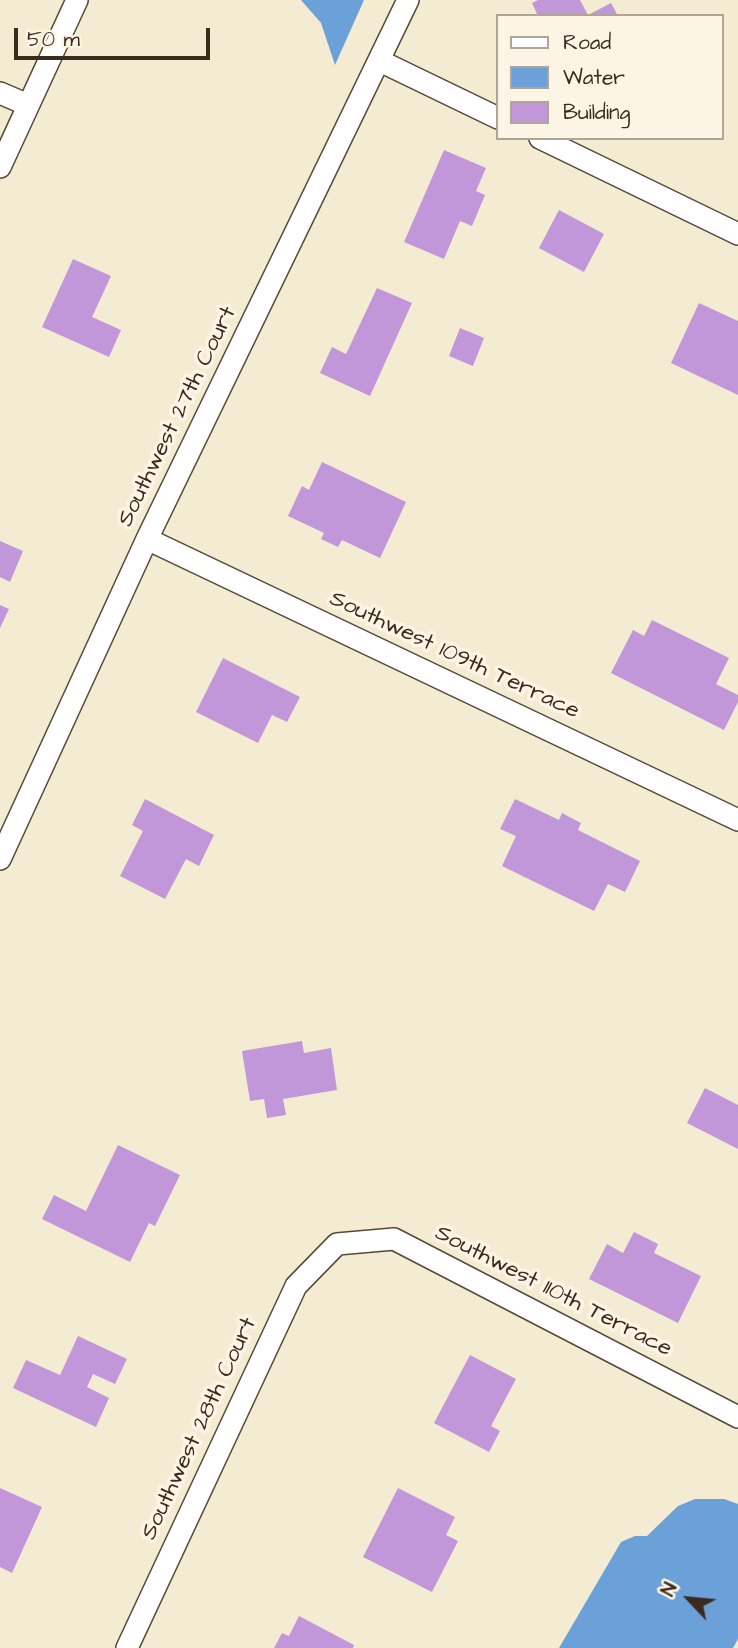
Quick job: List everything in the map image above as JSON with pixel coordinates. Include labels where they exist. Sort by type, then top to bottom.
[{"type":"street","points":[[0,167],[77,0]]},
{"type":"street","name":"Southwest 27th Court","points":[[0,859],[147,539],[408,0]]},
{"type":"street","points":[[380,61],[496,117]]},
{"type":"street","points":[[0,93],[28,105]]},
{"type":"street","points":[[544,140],[738,234]]},
{"type":"street","name":"Southwest 109th Terrace","points":[[147,539],[738,820]]},
{"type":"street","name":"Southwest 110th Terrace","points":[[337,1244],[394,1239],[736,1410]]},
{"type":"street","name":"Southwest 28th Court","points":[[127,1648],[296,1286],[337,1244]]},
{"type":"water","points":[[301,0],[364,0],[335,65],[321,23]]},
{"type":"water","points":[[695,1499],[724,1499],[738,1504],[738,1639],[733,1648],[559,1648],[621,1542],[635,1536],[647,1536],[678,1506]]},
{"type":"building","points":[[538,0],[580,0],[587,14],[537,14],[532,3]]},
{"type":"building","points":[[611,3],[617,14],[590,14]]},
{"type":"building","points":[[444,150],[486,168],[476,191],[485,195],[472,226],[460,221],[444,259],[404,242]]},
{"type":"building","points":[[559,210],[604,234],[584,272],[539,248]]},
{"type":"building","points":[[73,259],[111,276],[92,317],[121,330],[109,357],[42,327]]},
{"type":"building","points":[[377,288],[412,303],[370,396],[320,373],[332,347],[346,354]]},
{"type":"building","points":[[699,303],[738,321],[738,395],[671,363]]},
{"type":"building","points":[[460,328],[484,338],[473,366],[449,356]]},
{"type":"building","points":[[322,462],[406,502],[380,558],[342,540],[338,547],[321,539],[324,533],[288,516],[302,486],[309,490]]},
{"type":"building","points":[[0,541],[23,551],[10,582],[0,577]]},
{"type":"building","points":[[0,605],[9,609],[0,628]]},
{"type":"building","points":[[652,620],[729,658],[716,684],[738,695],[738,702],[724,730],[611,673],[633,630],[644,636]]},
{"type":"building","points":[[223,658],[300,697],[287,722],[272,715],[258,743],[196,712]]},
{"type":"building","points":[[145,799],[214,835],[199,866],[186,859],[165,899],[120,876],[143,831],[132,825]]},
{"type":"building","points":[[515,799],[559,820],[562,813],[581,823],[578,830],[640,861],[625,892],[608,884],[594,911],[502,866],[516,836],[500,829]]},
{"type":"building","points":[[302,1041],[304,1053],[331,1048],[337,1090],[283,1099],[286,1115],[267,1118],[264,1099],[250,1101],[242,1051]]},
{"type":"building","points":[[705,1088],[738,1105],[738,1149],[687,1123]]},
{"type":"building","points":[[118,1145],[180,1175],[155,1226],[149,1223],[130,1262],[42,1219],[54,1195],[86,1211]]},
{"type":"building","points":[[634,1232],[658,1244],[654,1253],[701,1276],[678,1323],[589,1279],[607,1244],[623,1253]]},
{"type":"building","points":[[78,1336],[127,1359],[115,1384],[93,1374],[87,1387],[109,1398],[96,1427],[13,1388],[26,1360],[60,1375]]},
{"type":"building","points":[[470,1355],[516,1379],[491,1426],[500,1431],[489,1452],[434,1423]]},
{"type":"building","points":[[0,1488],[42,1507],[12,1573],[0,1567]]},
{"type":"building","points":[[398,1488],[455,1517],[446,1535],[458,1541],[432,1592],[363,1557]]},
{"type":"building","points":[[299,1616],[354,1645],[353,1648],[274,1648],[282,1633],[289,1636]]}]
